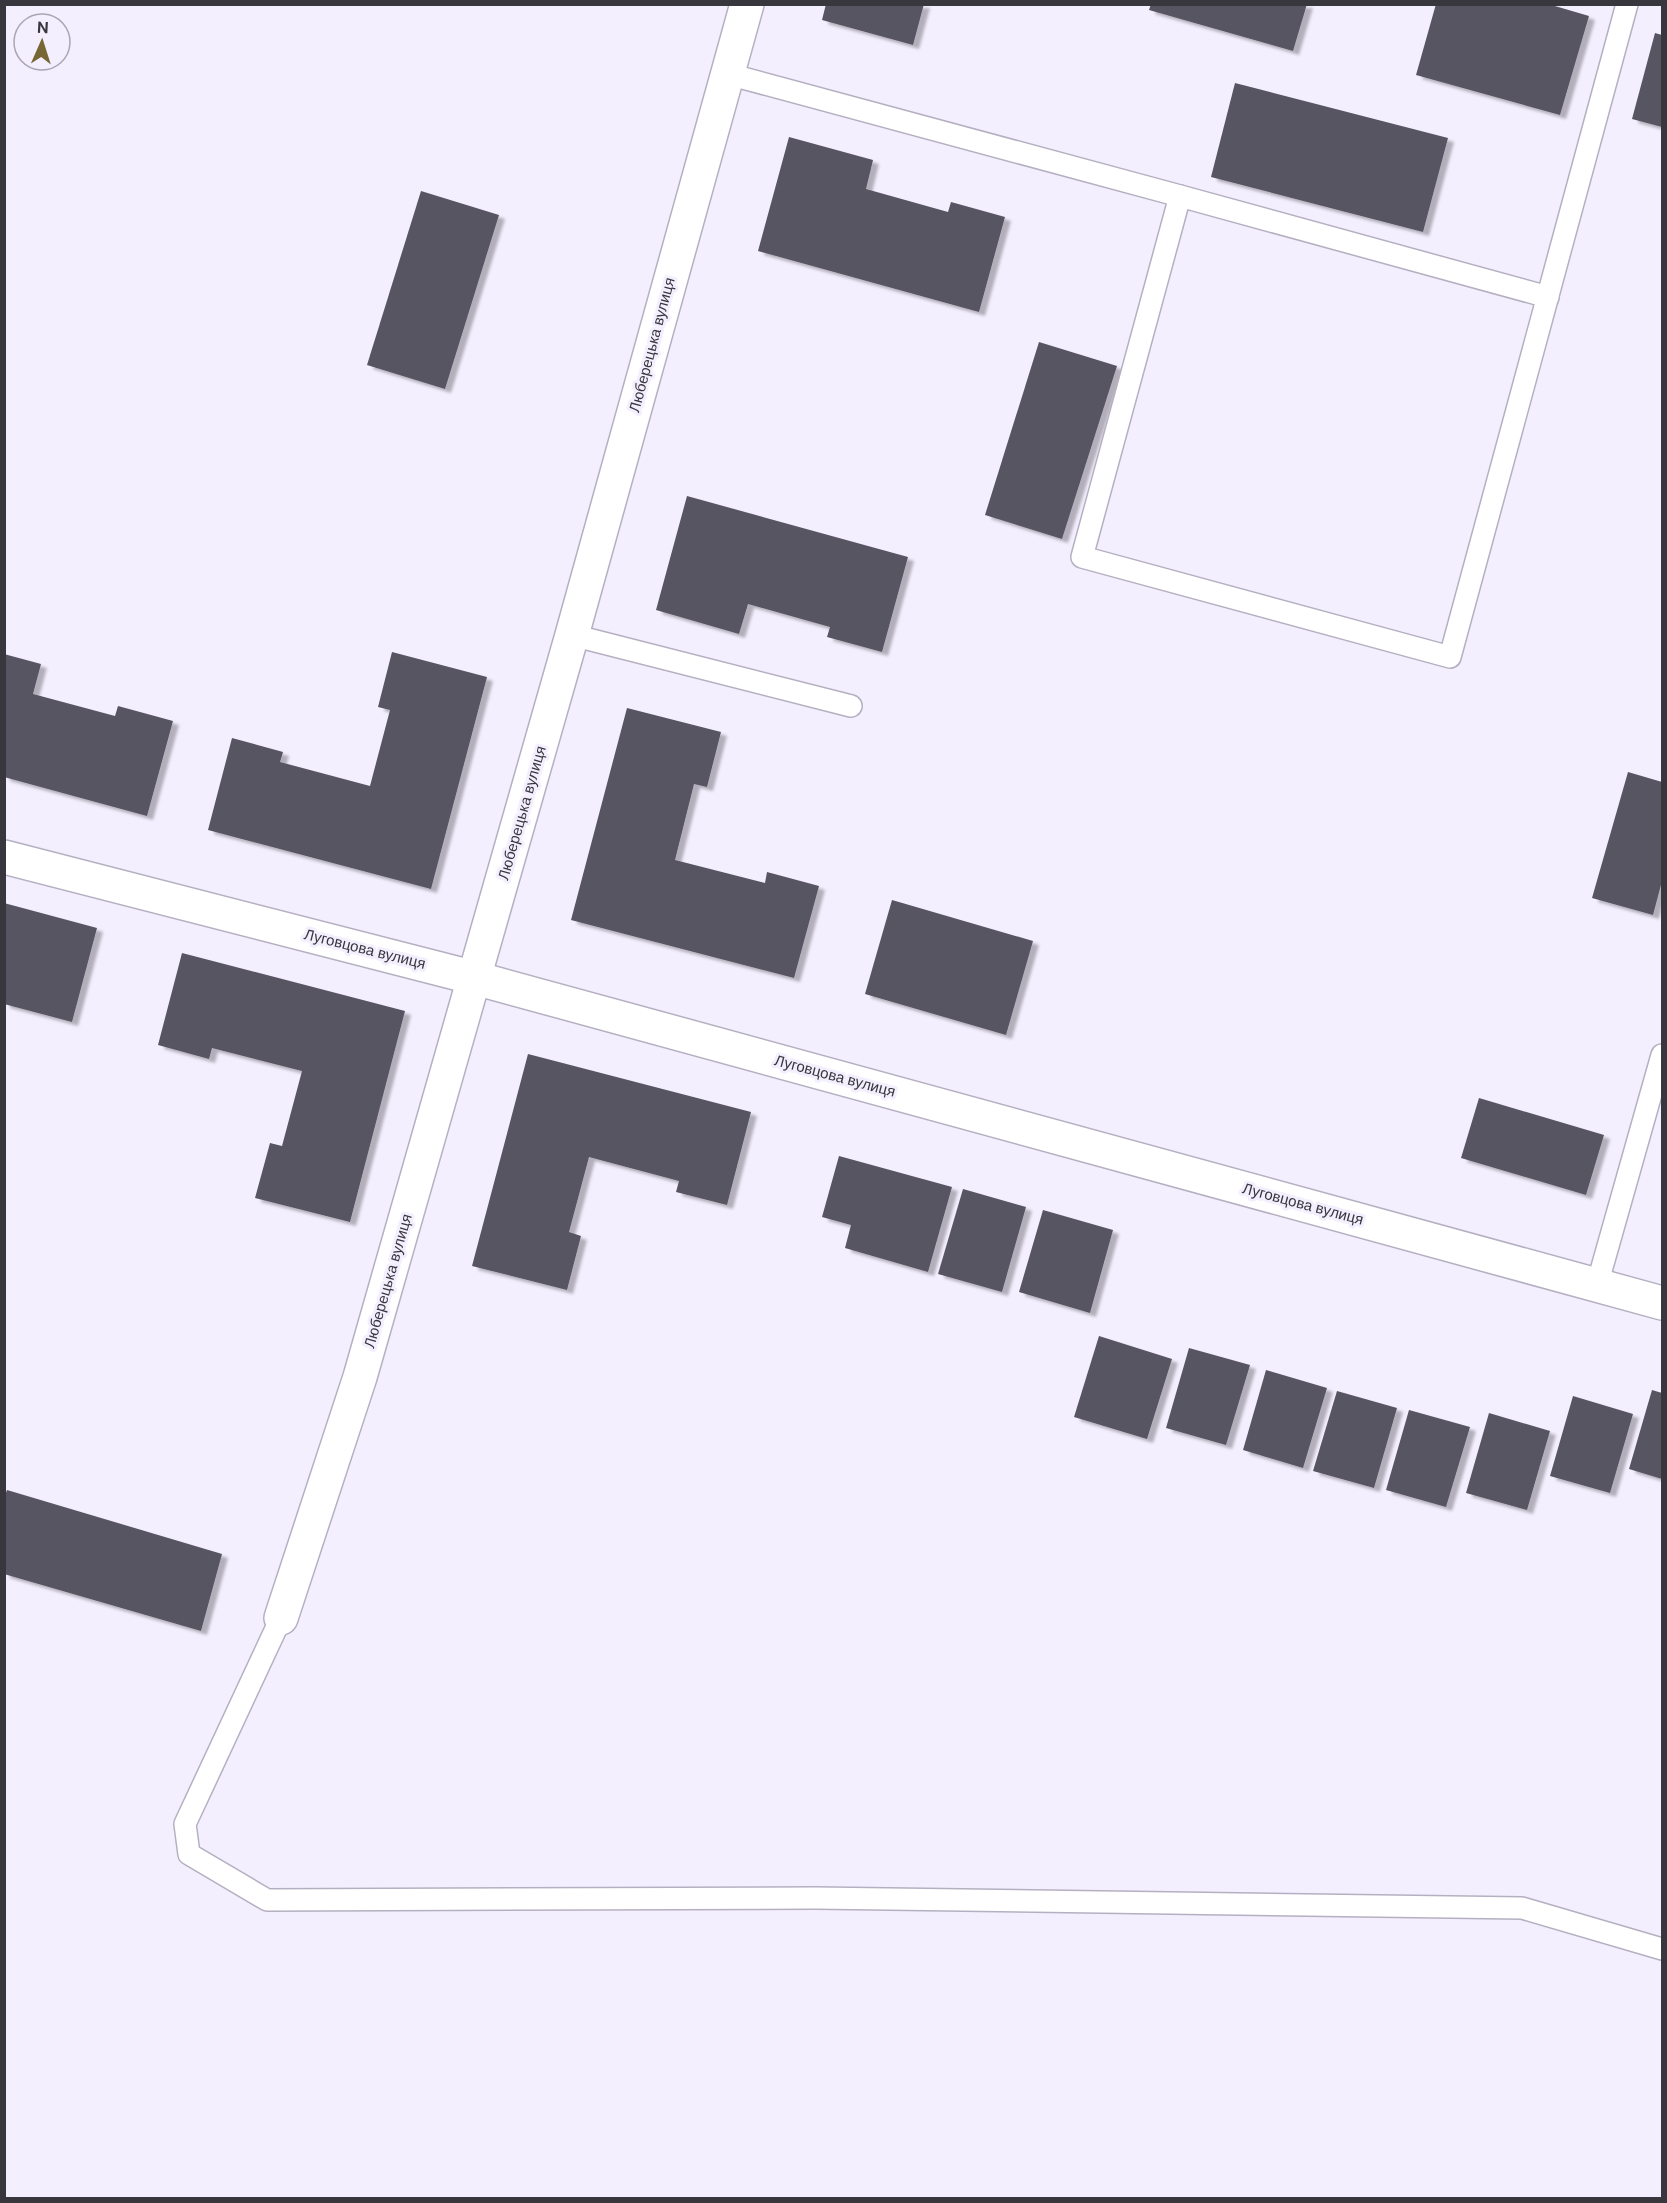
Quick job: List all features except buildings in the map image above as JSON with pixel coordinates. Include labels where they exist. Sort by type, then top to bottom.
[{"type":"street","name":"Люберецька вулиця","points":[[281,1618],[360,1377],[572,635],[747,4]]},
{"type":"street","name":"Луговцова вулиця","points":[[4,857],[475,978],[1662,1303]]},
{"type":"lane","points":[[1180,196],[1082,557],[1450,657],[1628,4]]},
{"type":"lane","points":[[728,74],[1548,297]]},
{"type":"lane","points":[[572,635],[852,706]]},
{"type":"lane","points":[[1597,1285],[1662,1055]]},
{"type":"lane","points":[[281,1618],[185,1824],[189,1854],[267,1900],[815,1898],[1522,1908],[1662,1949]]}]
